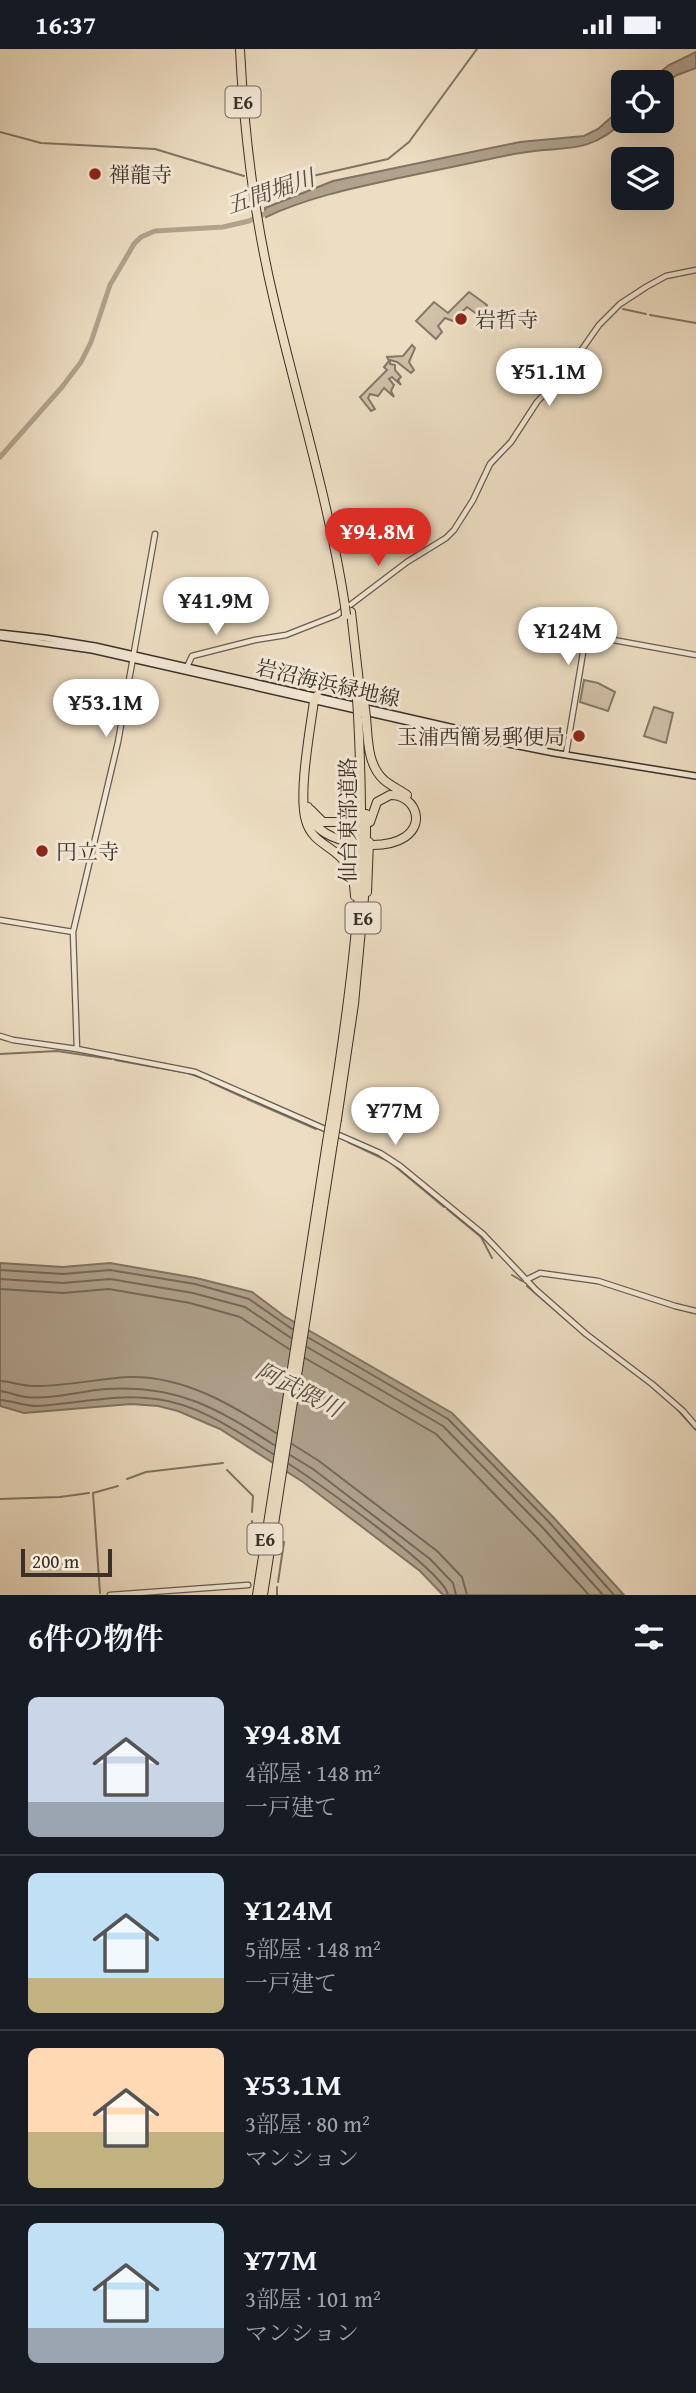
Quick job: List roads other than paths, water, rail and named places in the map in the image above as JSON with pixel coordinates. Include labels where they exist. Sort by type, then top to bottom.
[{"type":"highway","name":"仙台東部道路","points":[[243,49],[251,153],[266,253],[324,489],[358,669],[366,826],[362,934],[353,1018],[330,1142],[277,1485],[257,1595]]},
{"type":"highway","name":"仙台東部道路","points":[[348,609],[361,700]]},
{"type":"highway","points":[[305,815],[325,836],[358,846],[321,830],[310,816],[308,806],[316,700]]},
{"type":"highway","points":[[316,700],[304,791],[305,815],[311,831],[342,857],[353,877],[355,901],[351,979]]},
{"type":"highway","name":"仙台東部道路","points":[[334,1119],[351,979],[361,857],[362,716]]},
{"type":"highway","points":[[308,806],[316,817],[328,823],[344,820],[352,811],[357,789],[362,716]]},
{"type":"highway","points":[[362,716],[375,768],[383,779],[411,799],[419,816],[416,830],[408,838],[391,845],[372,846],[395,841],[411,832],[416,822],[416,814],[409,800],[397,795],[386,796],[377,802],[372,812],[362,934]]},
{"type":"highway","name":"仙台東部道路","points":[[263,1595],[277,1485]]},
{"type":"main road","name":"岩沼海浜緑地線","points":[[0,636],[53,639],[566,754],[696,776]]},
{"type":"street","points":[[186,669],[192,656],[286,635],[337,615],[407,562],[446,538],[474,500],[490,464],[511,442],[541,398],[572,365],[599,325],[620,304],[646,287],[666,276],[696,270]]},
{"type":"street","points":[[77,1049],[73,932],[118,742],[155,534]]},
{"type":"street","points":[[566,754],[586,635],[696,655]]},
{"type":"street","points":[[0,920],[73,932]]},
{"type":"street","points":[[0,1036],[201,1074],[380,1153],[400,1166],[483,1234],[526,1280],[586,1334],[652,1384],[696,1426]]},
{"type":"street","points":[[526,1280],[540,1273],[598,1281],[696,1311]]},
{"type":"street","points":[[110,1595],[248,1585]]},
{"type":"water","points":[[696,52],[696,68],[674,77],[674,70],[663,70]]},
{"type":"water","points":[[611,118],[611,132],[584,145],[514,154],[365,185],[266,217],[265,208],[333,181],[520,142],[584,136],[598,129]]},
{"type":"water","name":"阿武隈川","points":[[0,1263],[63,1267],[110,1263],[196,1278],[252,1292],[284,1316],[452,1413],[624,1595],[443,1595],[420,1571],[303,1482],[220,1429],[178,1411],[131,1404],[24,1413],[0,1406]]},
{"type":"waterway","points":[[263,182],[284,186],[308,177],[388,159],[409,142],[477,49]]},
{"type":"waterway","points":[[0,132],[41,143],[155,149],[244,176]]},
{"type":"waterway","name":"五間堀川","points":[[0,457],[81,362],[91,342],[110,285],[141,237],[155,231],[223,227],[249,221],[271,211]]},
{"type":"waterway","points":[[623,309],[646,314]]},
{"type":"waterway","points":[[650,315],[696,323]]},
{"type":"waterway","points":[[0,1054],[57,1051],[111,1059]]},
{"type":"waterway","points":[[115,1060],[188,1073],[207,1080]]},
{"type":"waterway","points":[[210,1082],[245,1098]]},
{"type":"waterway","points":[[247,1099],[316,1129]]},
{"type":"waterway","points":[[348,1142],[390,1162],[444,1207]]},
{"type":"waterway","points":[[447,1209],[481,1237],[492,1258]]},
{"type":"waterway","points":[[512,1275],[522,1281]]},
{"type":"waterway","points":[[527,1286],[569,1322]]},
{"type":"waterway","points":[[601,1348],[619,1362]]},
{"type":"waterway","points":[[649,1384],[658,1392]]},
{"type":"waterway","points":[[676,1408],[696,1430]]},
{"type":"waterway","points":[[127,1479],[146,1472],[223,1463]]},
{"type":"waterway","points":[[227,1470],[253,1496],[252,1512]]},
{"type":"waterway","points":[[100,1593],[93,1493],[118,1486]]},
{"type":"waterway","points":[[0,1499],[89,1493]]},
{"type":"waterway","points":[[252,1521],[252,1536]]},
{"type":"waterway","points":[[278,1582],[284,1542]]},
{"type":"waterway","points":[[277,1587],[277,1595]]},
{"type":"place","name":"禅龍寺","points":[[95,174]]},
{"type":"place","name":"岩哲寺","points":[[461,319]]},
{"type":"place","name":"玉浦西簡易郵便局","points":[[579,736]]},
{"type":"place","name":"円立寺","points":[[42,851]]}]
